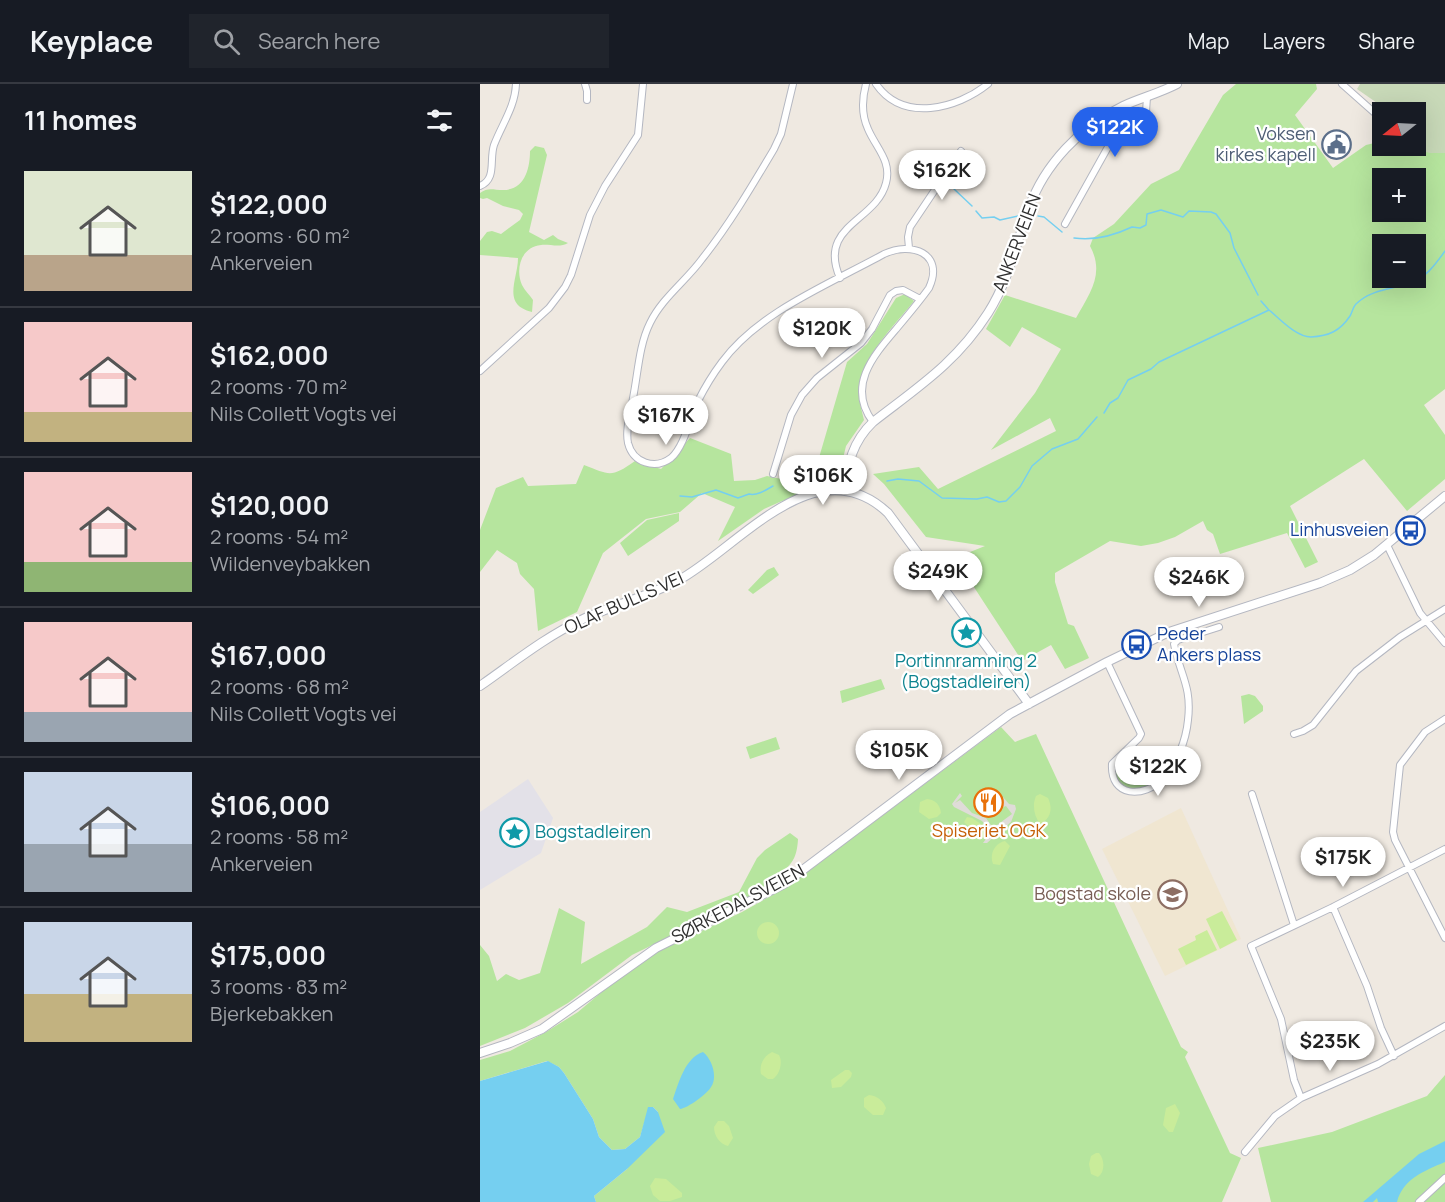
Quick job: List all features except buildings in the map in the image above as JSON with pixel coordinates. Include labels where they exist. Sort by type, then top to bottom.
[{"type":"main road","name":"ANKERVEIEN","points":[[844,491],[852,450],[860,436],[873,422],[942,369],[961,350],[982,323],[1006,279],[1034,195],[1059,157],[1080,135],[1103,118],[1124,106],[1177,84]]},
{"type":"main road","name":"OLAF BULLS VEI","points":[[480,686],[530,650],[574,624],[689,574],[762,518],[798,500],[823,492],[844,491]]},
{"type":"main road","points":[[844,491],[867,498],[888,513],[1029,704]]},
{"type":"main road","name":"SØRKEDALSVEIEN","points":[[480,1053],[542,1029],[625,968],[667,941],[784,884],[999,722],[1029,704],[1107,662],[1176,630],[1330,579],[1356,567],[1387,545],[1445,496]]},
{"type":"street","points":[[480,186],[487,183],[490,177],[492,151],[510,114],[516,84]]},
{"type":"street","points":[[585,84],[587,100]]},
{"type":"street","points":[[480,371],[549,308],[565,287],[590,215],[605,186],[638,135],[643,84]]},
{"type":"street","points":[[793,84],[781,134],[774,149],[713,244],[661,305],[647,329],[628,428],[628,442],[633,453],[641,461],[654,464],[671,458],[678,449],[705,388],[734,348],[767,319],[890,252],[909,248],[920,251],[926,256],[932,269],[931,283],[873,357],[866,371],[863,397],[865,408],[873,422]]},
{"type":"street","points":[[840,278],[834,260],[837,243],[846,229],[880,196],[887,181],[885,157],[870,134],[864,117],[863,102],[866,84]]},
{"type":"street","points":[[876,84],[896,102],[928,109],[953,104],[976,93],[988,84]]},
{"type":"street","points":[[1342,84],[1372,111]]},
{"type":"street","points":[[1065,224],[1108,147],[1122,131],[1146,112],[1147,97]]},
{"type":"street","points":[[909,248],[910,227],[961,152]]},
{"type":"street","points":[[772,474],[791,415],[809,387],[861,343],[872,329],[893,292],[903,290],[920,299]]},
{"type":"street","points":[[1387,545],[1425,621],[1445,642]]},
{"type":"street","points":[[1294,734],[1313,725],[1356,671],[1400,637],[1445,609]]},
{"type":"street","points":[[1107,662],[1141,734],[1112,764],[1112,774],[1117,785],[1123,790],[1137,792],[1155,785],[1166,775],[1179,754],[1186,733],[1189,694],[1174,644],[1178,640],[1219,627]]},
{"type":"street","points":[[1445,720],[1425,732],[1400,766],[1393,835],[1445,938]]},
{"type":"street","points":[[1252,794],[1294,925]]},
{"type":"street","points":[[1301,1098],[1294,1080],[1281,1019],[1251,946],[1445,849]]},
{"type":"street","points":[[1333,907],[1394,1056]]},
{"type":"street","points":[[1245,1152],[1275,1116],[1301,1098],[1394,1056],[1445,1026]]},
{"type":"street","points":[[1419,1202],[1445,1178]]},
{"type":"shaded area","name":"Bogstadleiren","points":[[528,779],[553,818],[541,853],[480,890],[480,812]]},
{"type":"shaded area","points":[[982,790],[1003,797],[1009,804],[1015,805],[1016,809],[1011,822],[987,843],[983,843],[988,836],[988,828],[982,821],[952,804],[960,793],[962,796],[955,803],[960,800],[972,813],[986,818],[993,828],[1012,814],[1006,806],[997,810]]},
{"type":"shaded area","name":"Bogstad skole","points":[[1181,808],[1241,939],[1165,976],[1102,849]]},
{"type":"green space","points":[[1236,84],[1316,84],[1317,89],[1295,115],[1333,168],[1366,145],[1372,144],[1372,156],[1426,156],[1426,152],[1445,153],[1445,389],[1424,405],[1445,435],[1445,479],[1407,511],[1364,459],[1290,506],[1318,562],[1305,568],[1287,533],[1220,554],[1213,534],[1207,530],[1203,521],[1175,537],[1158,543],[1141,546],[1110,541],[1055,573],[1055,582],[1068,624],[1074,626],[1089,658],[1065,669],[1051,645],[1022,661],[955,558],[985,546],[926,537],[884,484],[873,474],[919,467],[938,489],[1056,431],[1050,418],[991,450],[1035,393],[1061,349],[1022,327],[1010,347],[986,329],[1005,295],[1076,318],[1091,292],[1096,274],[1094,256],[1090,246],[1093,238],[1114,224],[1151,184],[1179,170],[1223,95]]},
{"type":"green space","points":[[1360,84],[1445,84],[1445,153],[1426,152],[1426,102],[1376,102],[1357,89]]},
{"type":"green space","points":[[535,146],[544,148],[547,155],[529,232],[544,240],[553,235],[568,243],[541,245],[524,254],[519,272],[523,287],[533,300],[532,312],[522,309],[514,297],[518,258],[480,255],[480,241],[487,232],[501,234],[520,220],[523,214],[519,210],[503,206],[487,198],[480,198],[480,193],[488,189],[510,189],[521,182],[527,171],[530,151]]},
{"type":"green space","points":[[905,294],[914,301],[878,345],[864,370],[859,397],[864,420],[846,446],[839,475],[830,487],[782,501],[764,509],[718,541],[735,507],[702,493],[680,512],[646,519],[603,553],[577,612],[538,631],[534,589],[520,574],[517,563],[497,550],[480,572],[480,530],[496,488],[523,477],[528,486],[576,484],[584,465],[605,473],[621,470],[635,461],[661,469],[690,438],[731,454],[734,481],[755,480],[767,476],[811,485],[847,362],[867,344],[896,298]]},
{"type":"green space","points":[[679,513],[679,521],[628,556],[620,543],[647,520]]},
{"type":"green space","points":[[774,567],[779,575],[753,594],[748,590],[767,570]]},
{"type":"green space","points":[[881,679],[885,689],[842,703],[840,691]]},
{"type":"green space","points":[[1249,694],[1255,696],[1263,706],[1263,711],[1244,724],[1241,696]]},
{"type":"green space","points":[[1001,727],[1015,742],[1036,734],[1181,1047],[1188,1052],[1185,1057],[1230,1153],[1241,1158],[1222,1202],[596,1202],[594,1196],[627,1169],[658,1112],[653,1107],[649,1107],[640,1137],[625,1149],[612,1150],[599,1137],[593,1119],[559,1067],[547,1061],[480,1081],[480,1060],[510,1051],[546,1032],[578,1012],[648,956],[742,912],[785,888]]},
{"type":"green space","points":[[776,737],[780,749],[750,759],[746,747]]},
{"type":"green space","points":[[1127,753],[1136,772],[1159,764],[1166,771],[1147,786],[1140,789],[1126,789],[1115,777],[1114,767]]},
{"type":"green space","points":[[1040,794],[1048,798],[1051,809],[1047,819],[1040,824],[1034,807],[1036,796]]},
{"type":"green space","points":[[927,799],[935,801],[940,807],[941,813],[937,817],[929,819],[919,812],[920,802]]},
{"type":"green space","points":[[967,817],[984,826],[987,837],[981,838],[964,822]]},
{"type":"green space","points":[[790,833],[798,839],[795,856],[777,876],[776,884],[632,955],[568,1003],[525,1028],[480,1046],[480,945],[489,956],[497,981],[506,974],[519,980],[540,973],[559,908],[585,922],[581,964],[647,927],[667,907],[687,912],[739,892],[757,858]]},
{"type":"green space","points":[[1005,841],[1010,846],[1000,865],[993,864],[994,850],[998,844]]},
{"type":"green space","points":[[1222,911],[1237,940],[1220,949],[1206,919]]},
{"type":"green space","points":[[768,922],[776,925],[779,933],[776,941],[768,944],[760,941],[757,933],[760,925]]},
{"type":"green space","points":[[1207,930],[1217,950],[1186,965],[1178,949],[1196,940],[1195,936]]},
{"type":"green space","points":[[772,1052],[779,1055],[781,1064],[775,1077],[768,1079],[761,1074],[761,1064],[764,1058]]},
{"type":"green space","points":[[845,1070],[852,1073],[851,1077],[841,1087],[832,1088],[831,1080]]},
{"type":"green space","points":[[1445,1075],[1445,1202],[1271,1202],[1258,1148],[1332,1132],[1427,1096]]},
{"type":"green space","points":[[869,1095],[877,1097],[883,1103],[886,1108],[883,1115],[873,1115],[864,1107],[864,1098]]},
{"type":"green space","points":[[1175,1104],[1180,1113],[1173,1132],[1169,1132],[1163,1125],[1166,1108]]},
{"type":"green space","points":[[718,1121],[724,1121],[729,1126],[733,1138],[728,1146],[716,1136],[714,1127]]},
{"type":"green space","points":[[1099,1153],[1103,1162],[1102,1172],[1098,1177],[1091,1174],[1089,1164],[1091,1156]]},
{"type":"green space","points":[[655,1178],[666,1179],[682,1193],[682,1197],[660,1201],[653,1195],[650,1186]]},
{"type":"water","points":[[703,1052],[713,1068],[713,1083],[702,1097],[680,1109],[673,1099],[680,1078],[692,1059]]},
{"type":"water","points":[[548,1061],[564,1073],[593,1119],[599,1137],[612,1150],[625,1149],[640,1137],[648,1107],[653,1107],[658,1112],[665,1132],[627,1169],[594,1196],[596,1202],[480,1202],[480,1081]]},
{"type":"water","points":[[1445,1141],[1445,1162],[1409,1182],[1397,1202],[1378,1202],[1377,1198],[1373,1202],[1363,1202],[1419,1154]]},
{"type":"waterway","points":[[917,156],[931,171]]},
{"type":"waterway","points":[[954,189],[972,206]]},
{"type":"waterway","points":[[1074,238],[1097,238],[1132,227],[1140,228],[1146,225],[1147,214],[1161,210],[1183,217],[1189,211],[1211,212],[1216,214],[1230,233],[1234,248],[1258,295]]},
{"type":"waterway","points":[[976,211],[982,218],[994,217],[1000,220],[1022,215]]},
{"type":"waterway","points":[[1038,216],[1044,217],[1062,232]]},
{"type":"waterway","points":[[1104,413],[1110,403],[1118,398],[1128,380],[1151,369],[1159,362],[1269,310],[1288,327],[1305,336],[1311,337],[1334,332],[1346,321],[1355,305],[1362,299],[1420,279],[1445,251]]},
{"type":"waterway","points":[[1261,301],[1268,309]]},
{"type":"waterway","points":[[887,481],[898,479],[919,481],[942,498],[987,497],[999,502],[1006,501],[1020,487],[1032,466],[1052,449],[1078,439],[1097,417]]},
{"type":"waterway","points":[[829,471],[836,476]]},
{"type":"waterway","points":[[680,496],[692,497],[716,490],[738,498],[764,491],[773,486]]},
{"type":"place","name":"Voksen kirkes kapell","points":[[1337,144]]},
{"type":"place","name":"Linhusveien","points":[[1410,530]]},
{"type":"place","name":"Portinnramning 2 (Bogstadleiren)","points":[[966,632]]},
{"type":"place","name":"Peder Ankers plass","points":[[1136,644]]},
{"type":"place","name":"Spiseriet OGK","points":[[989,802]]},
{"type":"place","name":"Bogstadleiren","points":[[514,832]]},
{"type":"place","name":"Bogstad skole","points":[[1172,894]]}]
